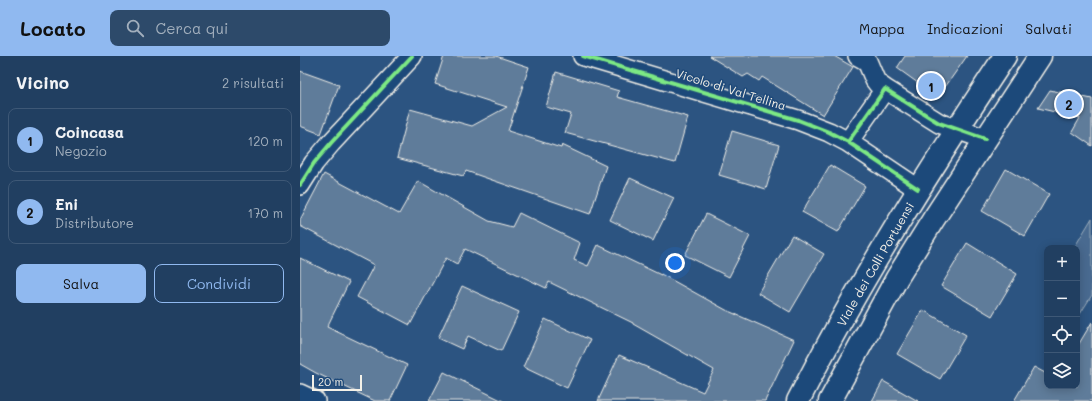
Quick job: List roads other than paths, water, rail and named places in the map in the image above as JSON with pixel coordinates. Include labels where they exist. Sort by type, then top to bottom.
[{"type":"main road","name":"Viale dei Colli Portuensi","points":[[798,401],[867,275],[918,189],[1005,56]]},
{"type":"main road","points":[[830,401],[897,278],[932,220],[1040,56]]},
{"type":"street","points":[[300,185],[314,163],[331,143],[412,56]]},
{"type":"street","name":"Vicolo di Val Tellina","points":[[583,56],[616,60],[798,120],[829,132],[848,142],[918,189]]},
{"type":"street","points":[[865,58],[875,80],[885,89],[939,123],[985,139]]},
{"type":"street","points":[[848,142],[885,89]]},
{"type":"street","points":[[300,394],[315,401]]},
{"type":"place","name":"Coincasa","points":[[931,86]]},
{"type":"place","name":"Eni","points":[[1069,104]]}]
